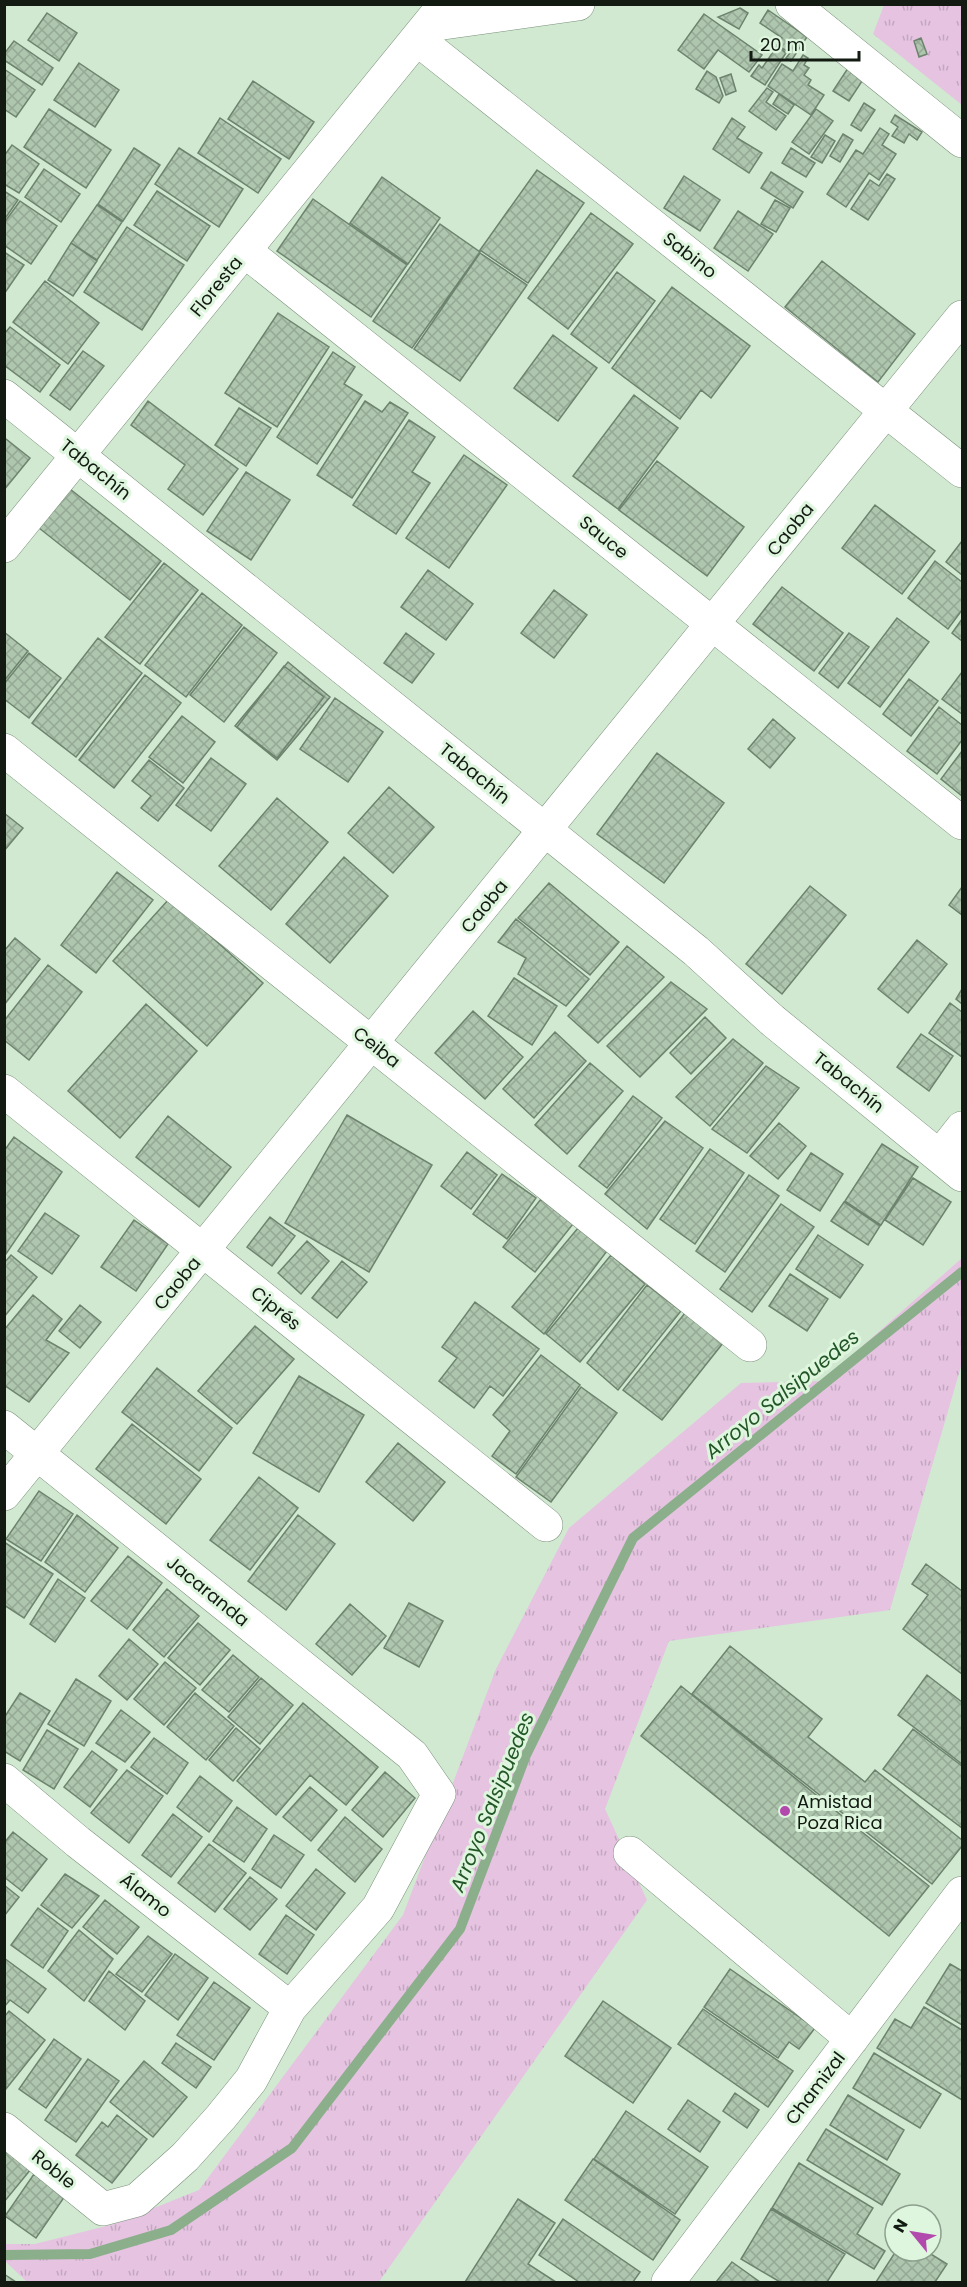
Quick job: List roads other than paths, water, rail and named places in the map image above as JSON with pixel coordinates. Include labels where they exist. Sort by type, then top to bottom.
[{"type":"street","points":[[430,23],[578,4]]},
{"type":"street","points":[[792,4],[963,141]]},
{"type":"street","name":"Floresta","points":[[4,546],[430,23]]},
{"type":"street","name":"Sabino","points":[[430,23],[886,411],[963,471]]},
{"type":"street","name":"Sauce","points":[[245,251],[963,823]]},
{"type":"street","name":"Caoba","points":[[4,1494],[963,317]]},
{"type":"street","name":"Tabachín","points":[[4,396],[696,951],[772,1020],[951,1166],[963,1128]]},
{"type":"street","name":"Ceiba","points":[[4,750],[750,1345]]},
{"type":"street","name":"Ciprés","points":[[4,1091],[546,1524]]},
{"type":"street","name":"Jacaranda","points":[[4,1427],[412,1755],[439,1794],[378,1908],[290,2008]]},
{"type":"street","name":"Álamo","points":[[4,1779],[78,1842],[290,2008]]},
{"type":"street","points":[[630,1853],[852,2039]]},
{"type":"street","name":"Chamizal","points":[[668,2283],[963,1893]]},
{"type":"street","name":"Roble","points":[[4,2129],[103,2209],[137,2200],[185,2157],[251,2080],[290,2008]]},
{"type":"waterway","name":"Arroyo Salsipuedes","points":[[4,2255],[90,2254],[171,2230],[292,2148],[460,1929],[526,1755],[633,1538],[962,1272]]},
{"type":"place","name":"Amistad Poza Rica","points":[[785,1811]]}]
